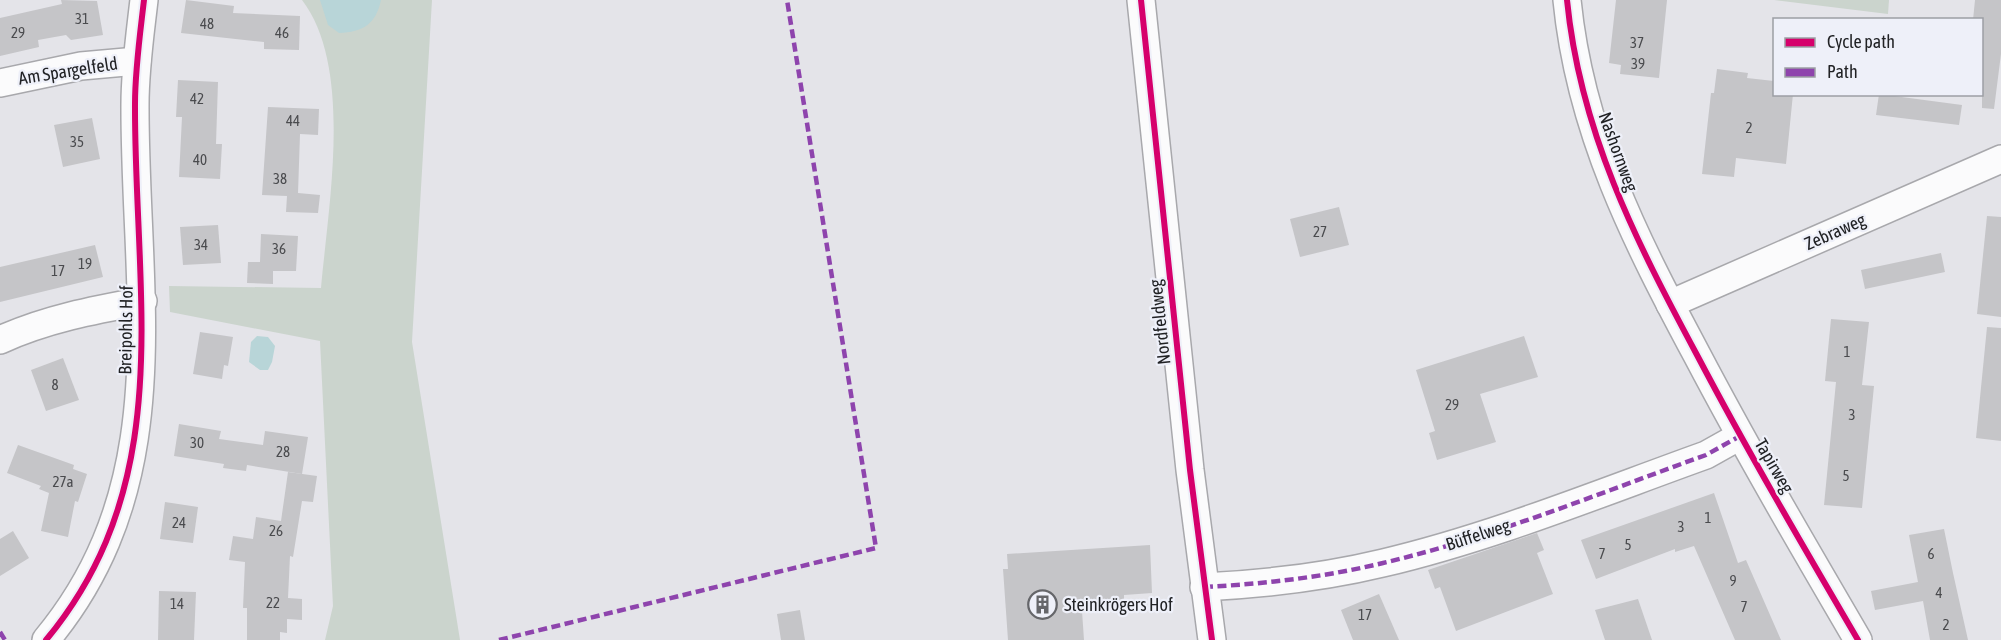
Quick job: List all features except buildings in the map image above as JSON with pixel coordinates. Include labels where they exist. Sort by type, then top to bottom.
[{"type":"street","name":"Breipohls Hof","points":[[46,640],[94,572],[105,548],[128,468],[139,402],[143,301],[136,158],[137,61],[144,0]]},
{"type":"street","name":"Nordfeldweg","points":[[1141,0],[1204,587],[1212,640]]},
{"type":"street","name":"Nashornweg","points":[[1567,0],[1578,74],[1601,152],[1624,214],[1670,304]]},
{"type":"street","name":"Am Spargelfeld","points":[[0,83],[81,66],[137,61]]},
{"type":"street","name":"Zebraweg","points":[[1670,304],[2001,159]]},
{"type":"street","points":[[0,340],[28,327],[74,314],[143,301]]},
{"type":"street","name":"Tapirweg","points":[[1670,304],[1740,436],[1858,640]]},
{"type":"street","name":"Büffelweg","points":[[1204,587],[1321,575],[1384,563],[1444,546],[1706,455],[1740,436]]},
{"type":"shaded area","points":[[302,0],[432,0],[412,342],[460,640],[325,640],[333,606],[320,341],[170,312],[169,286],[321,288],[332,179],[333,100],[328,62],[318,29]]},
{"type":"shaded area","points":[[1774,0],[1889,0],[1888,14]]},
{"type":"water","points":[[320,0],[381,0],[376,15],[367,25],[355,31],[339,33],[328,25]]},
{"type":"water","points":[[257,336],[268,337],[275,346],[268,370],[260,370],[249,362],[251,342]]},
{"type":"marked path","points":[[499,640],[876,548],[787,0]]},
{"type":"marked path","points":[[1204,587],[1317,576],[1361,568],[1424,552],[1546,514],[1706,455],[1740,436]]},
{"type":"marked path","points":[[0,632],[5,640]]},
{"type":"cycle path","points":[[46,640],[88,579],[116,515],[132,450],[140,383],[141,314],[135,91],[144,0]]},
{"type":"cycle path","points":[[1141,0],[1190,470],[1212,640]]},
{"type":"cycle path","points":[[1567,0],[1584,95],[1598,140],[1632,227],[1674,312],[1736,427],[1858,640]]},
{"type":"place","name":"Steinkrögers Hof","points":[[1043,605]]}]
